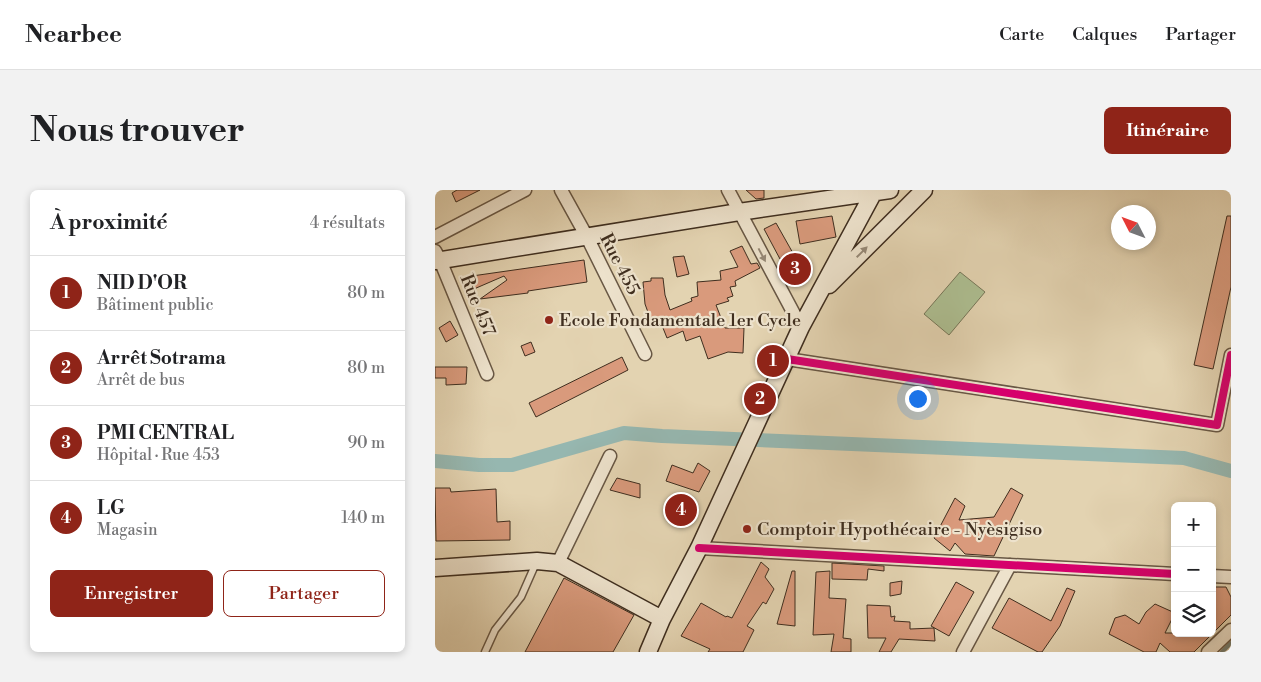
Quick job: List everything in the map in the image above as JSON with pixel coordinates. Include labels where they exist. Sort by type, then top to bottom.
[{"type":"main road","points":[[437,257],[587,237],[880,190]]},
{"type":"main road","points":[[651,651],[663,619],[699,548],[801,327],[815,299],[880,190]]},
{"type":"main road","points":[[815,299],[924,190]]},
{"type":"main road","points":[[436,571],[537,562],[558,562],[663,619]]},
{"type":"street","points":[[435,237],[525,190]]},
{"type":"street","name":"Rue 455","points":[[561,190],[587,237],[645,354]]},
{"type":"street","points":[[728,190],[801,327]]},
{"type":"street","name":"Rue 457","points":[[437,257],[487,374]]},
{"type":"street","points":[[787,359],[1217,425],[1226,401],[1231,355]]},
{"type":"street","points":[[558,562],[610,456]]},
{"type":"street","points":[[699,548],[1171,574]]},
{"type":"street","points":[[963,652],[1010,565]]},
{"type":"street","points":[[1216,576],[1231,577]]},
{"type":"street","points":[[1208,652],[1231,630]]},
{"type":"lane","points":[[485,652],[495,630],[521,597],[537,562]]},
{"type":"green space","points":[[960,272],[985,292],[949,335],[924,314]]},
{"type":"building","points":[[457,190],[480,190],[456,202],[452,193]]},
{"type":"building","points":[[746,190],[764,190],[764,198],[756,199]]},
{"type":"building","points":[[832,216],[836,237],[800,244],[796,221]]},
{"type":"building","points":[[1227,216],[1231,216],[1231,287],[1213,369],[1194,365]]},
{"type":"building","points":[[776,223],[807,278],[798,284],[780,259],[764,229]]},
{"type":"building","points":[[742,246],[751,264],[757,263],[760,268],[735,281],[736,286],[730,287],[733,296],[727,298],[729,301],[716,305],[725,328],[744,328],[743,353],[728,352],[708,359],[700,336],[686,341],[683,331],[667,338],[661,323],[653,326],[645,304],[643,282],[651,281],[651,278],[663,278],[665,295],[670,310],[692,301],[691,298],[698,296],[697,282],[721,280],[720,271],[738,267],[730,251]]},
{"type":"building","points":[[684,256],[689,274],[677,277],[673,257]]},
{"type":"building","points":[[584,260],[587,282],[528,291],[528,293],[480,299],[507,280],[504,276],[467,292],[465,277]]},
{"type":"building","points":[[450,321],[458,335],[446,342],[439,328]]},
{"type":"building","points":[[531,342],[535,352],[525,356],[521,346]]},
{"type":"building","points":[[622,357],[628,370],[536,417],[529,403]]},
{"type":"building","points":[[435,367],[467,367],[466,384],[446,385],[446,378],[435,378]]},
{"type":"building","points":[[698,463],[710,471],[699,492],[666,481],[672,465],[693,473]]},
{"type":"building","points":[[617,478],[640,484],[640,498],[610,490]]},
{"type":"building","points":[[435,488],[450,488],[451,492],[496,489],[497,522],[510,521],[510,540],[436,541]]},
{"type":"building","points":[[1011,488],[1023,495],[994,556],[965,554],[955,543],[950,551],[934,538],[955,498],[965,506],[959,520],[994,517]]},
{"type":"building","points":[[761,562],[769,569],[765,577],[774,589],[766,604],[763,602],[747,626],[754,630],[743,652],[708,652],[710,649],[681,636],[701,603],[726,617],[732,618]]},
{"type":"building","points":[[832,563],[884,566],[884,571],[868,569],[867,580],[832,579]]},
{"type":"building","points":[[792,571],[795,571],[795,626],[777,624]]},
{"type":"building","points":[[830,571],[829,598],[846,599],[843,638],[851,639],[851,652],[831,652],[834,634],[813,635],[816,572]]},
{"type":"building","points":[[564,578],[634,615],[613,652],[525,652]]},
{"type":"building","points":[[902,581],[901,594],[890,596],[890,583]]},
{"type":"building","points":[[956,582],[974,592],[949,636],[931,626]]},
{"type":"building","points":[[1216,587],[1226,587],[1231,597],[1231,615],[1216,630]]},
{"type":"building","points":[[1067,588],[1075,591],[1060,626],[1042,652],[1038,652],[992,628],[1009,598],[1051,621]]},
{"type":"building","points":[[1155,604],[1171,611],[1171,621],[1165,633],[1171,633],[1171,637],[1209,637],[1194,652],[1170,652],[1160,643],[1156,652],[1144,652],[1109,634],[1115,618],[1125,615],[1139,624],[1146,612]]},
{"type":"building","points":[[867,605],[890,606],[891,617],[895,616],[894,621],[910,622],[910,629],[934,628],[935,641],[899,639],[891,652],[879,652],[886,638],[868,638]]},
{"type":"waterway","points":[[435,461],[479,465],[512,465],[624,433],[1184,458],[1231,471]]},
{"type":"waterway","points":[[1222,652],[1231,643]]},
{"type":"cycle path","points":[[787,359],[1217,425],[1231,355]]},
{"type":"cycle path","points":[[699,548],[1171,574]]},
{"type":"place","name":"PMI CENTRAL","points":[[795,269]]},
{"type":"place","name":"Ecole Fondamentale 1er Cycle","points":[[549,320]]},
{"type":"place","name":"NID D'OR","points":[[773,361]]},
{"type":"place","name":"Arrêt Sotrama","points":[[760,399]]},
{"type":"place","name":"LG","points":[[681,510]]},
{"type":"place","name":"Comptoir Hypothécaire - Nyèsigiso","points":[[747,529]]}]
